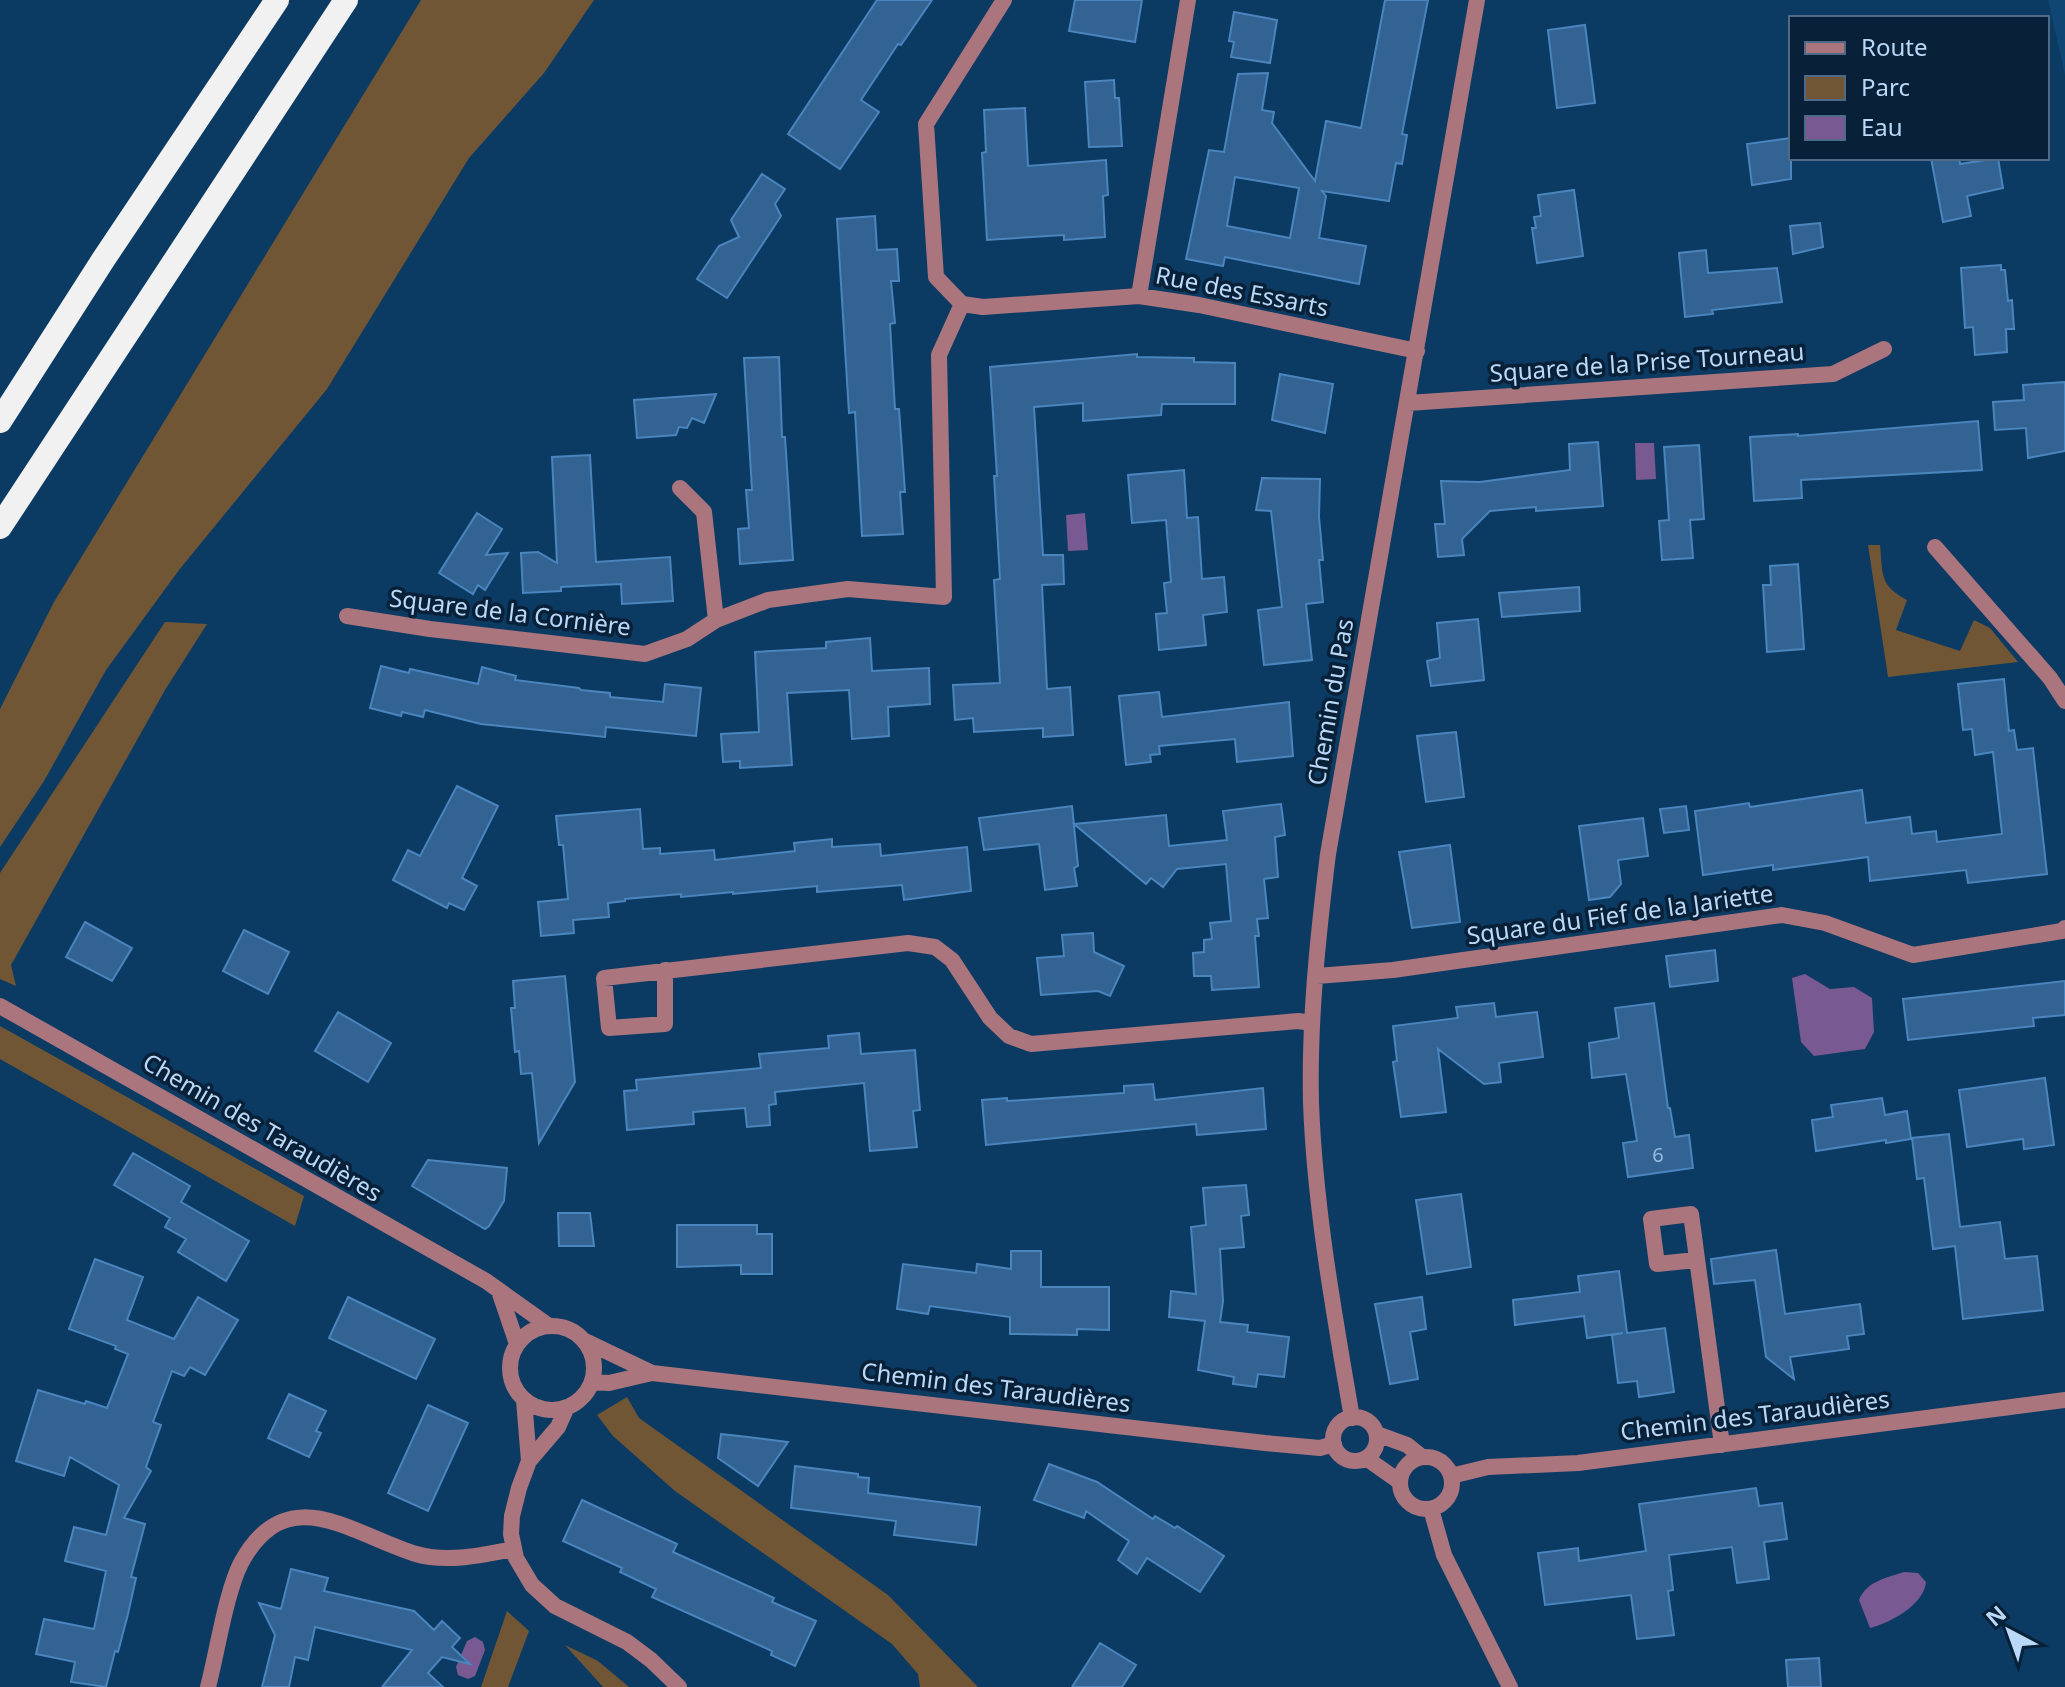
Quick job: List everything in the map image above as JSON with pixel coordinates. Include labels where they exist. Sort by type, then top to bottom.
[{"type":"highway","points":[[0,421],[103,260],[277,0]]},
{"type":"highway","points":[[0,527],[346,0]]},
{"type":"street","points":[[962,304],[936,277],[926,124],[1004,0]]},
{"type":"street","points":[[1139,296],[1188,0]]},
{"type":"street","name":"Chemin du Pas","points":[[1352,1418],[1322,1236],[1311,1103],[1318,937],[1328,854],[1477,0]]},
{"type":"street","name":"Rue des Essarts","points":[[962,304],[983,307],[1139,296],[1199,305],[1417,351]]},
{"type":"street","name":"Square de la Cornière","points":[[347,616],[645,654],[687,639],[716,620],[768,600],[848,589],[944,597],[939,355],[962,304]]},
{"type":"street","name":"Square de la Prise Tourneau","points":[[1408,403],[1833,374],[1884,349]]},
{"type":"street","points":[[680,488],[704,512],[716,620]]},
{"type":"street","points":[[1935,547],[2050,678],[2065,701]]},
{"type":"street","name":"Square du Fief de la Jariette","points":[[1317,976],[1393,970],[1782,915],[1825,923],[1913,955],[2062,931],[2065,928]]},
{"type":"street","points":[[665,970],[665,1024],[609,1028],[604,978],[665,970],[908,943],[935,947],[952,960],[990,1018],[1009,1036],[1031,1044],[1298,1021],[1312,1023]]},
{"type":"street","name":"Chemin des Taraudières","points":[[0,1006],[486,1281],[549,1326]]},
{"type":"street","points":[[1696,1260],[1722,1445]]},
{"type":"street","points":[[499,1291],[517,1344]]},
{"type":"street","points":[[549,1326],[569,1329],[585,1341],[594,1360],[592,1382],[583,1397],[567,1407],[542,1409],[524,1400],[512,1383],[510,1373],[512,1353],[517,1344],[531,1331],[549,1326]]},
{"type":"street","name":"Chemin des Taraudières","points":[[585,1341],[652,1373],[1265,1443],[1320,1448],[1334,1444]]},
{"type":"street","name":"Chemin des Taraudières","points":[[592,1382],[609,1383],[652,1373]]},
{"type":"street","points":[[524,1400],[529,1461],[512,1516],[513,1549],[522,1571],[545,1598],[569,1614],[627,1642],[679,1687]]},
{"type":"street","name":"Chemin des Taraudières","points":[[1451,1476],[1488,1467],[1578,1463],[2065,1400]]},
{"type":"street","points":[[529,1461],[558,1427],[567,1407]]},
{"type":"street","points":[[1377,1434],[1375,1448],[1366,1458],[1346,1459],[1334,1444],[1335,1430],[1345,1419],[1359,1417],[1370,1423],[1377,1434],[1407,1445],[1422,1457]]},
{"type":"street","points":[[1422,1457],[1443,1463],[1451,1476],[1452,1484],[1446,1500],[1431,1509],[1415,1507],[1403,1497],[1400,1482],[1406,1466],[1422,1457]]},
{"type":"street","points":[[1366,1458],[1400,1482]]},
{"type":"street","points":[[1431,1509],[1444,1555],[1510,1687]]},
{"type":"street","points":[[208,1687],[240,1565],[258,1536],[294,1516],[323,1517],[417,1554],[436,1558],[513,1549]]},
{"type":"shaded area","points":[[2048,0],[2065,0],[2065,75]]},
{"type":"green space","points":[[421,0],[594,0],[544,73],[469,158],[327,389],[179,570],[106,670],[44,781],[0,847],[0,709],[54,602]]},
{"type":"green space","points":[[1868,545],[1880,545],[1884,578],[1891,589],[1907,600],[1896,630],[1960,651],[1974,620],[1990,628],[2018,662],[1888,677]]},
{"type":"green space","points":[[165,622],[207,624],[165,690],[11,965],[16,986],[0,979],[0,873]]},
{"type":"green space","points":[[0,1026],[304,1196],[295,1226],[0,1059]]},
{"type":"green space","points":[[627,1397],[639,1418],[888,1595],[978,1687],[920,1687],[918,1674],[892,1644],[675,1491],[613,1436],[597,1415]]},
{"type":"green space","points":[[507,1611],[529,1631],[508,1687],[481,1687]]},
{"type":"green space","points":[[565,1645],[598,1661],[629,1687],[603,1687]]},
{"type":"water","points":[[1635,443],[1654,443],[1656,479],[1636,480]]},
{"type":"water","points":[[1085,513],[1088,550],[1068,551],[1066,515]]},
{"type":"water","points":[[1805,974],[1830,989],[1854,987],[1872,998],[1874,1032],[1865,1049],[1814,1056],[1801,1042],[1792,978]]},
{"type":"water","points":[[1904,1572],[1918,1573],[1926,1582],[1924,1590],[1913,1605],[1896,1617],[1870,1628],[1859,1600],[1862,1594],[1878,1581]]},
{"type":"water","points":[[475,1637],[483,1642],[485,1650],[475,1676],[468,1679],[458,1675],[456,1667],[467,1641]]},
{"type":"building","points":[[877,0],[932,0],[861,100],[879,112],[840,169],[788,134]]},
{"type":"building","points":[[1075,0],[1142,0],[1135,42],[1069,31]]},
{"type":"building","points":[[1385,0],[1428,0],[1402,134],[1407,135],[1402,164],[1396,163],[1389,201],[1322,191],[1326,196],[1319,238],[1366,246],[1359,284],[1225,257],[1223,266],[1186,259],[1209,150],[1224,152],[1238,74],[1268,73],[1262,110],[1274,112],[1272,123],[1315,181],[1326,121],[1361,128]],"holes":[[[1235,177],[1299,188],[1290,238],[1227,226]]]},
{"type":"building","points":[[1234,12],[1277,20],[1270,63],[1231,57],[1234,42],[1229,41]]},
{"type":"building","points":[[1585,25],[1595,103],[1557,108],[1548,30]]},
{"type":"building","points":[[1114,80],[1115,98],[1119,98],[1122,146],[1089,147],[1085,82]]},
{"type":"building","points":[[1025,108],[1028,166],[1106,160],[1108,195],[1103,196],[1105,237],[1064,240],[1064,235],[987,240],[982,153],[986,152],[984,110]]},
{"type":"building","points":[[1789,138],[1791,179],[1752,185],[1747,144]]},
{"type":"building","points":[[1931,160],[1959,160],[1960,164],[1998,160],[2003,188],[1967,196],[1971,216],[1943,222]]},
{"type":"building","points":[[762,174],[785,189],[775,204],[781,216],[727,298],[697,279],[719,246],[739,237],[731,220]]},
{"type":"building","points":[[1574,190],[1583,256],[1537,263],[1532,228],[1536,228],[1534,217],[1541,216],[1538,195]]},
{"type":"building","points":[[875,216],[877,250],[897,249],[899,281],[891,281],[895,323],[890,324],[895,409],[899,409],[905,492],[900,492],[903,534],[862,536],[855,412],[849,413],[837,219]]},
{"type":"building","points":[[1820,223],[1823,247],[1793,254],[1790,226]]},
{"type":"building","points":[[1706,250],[1708,273],[1777,268],[1782,302],[1712,310],[1713,314],[1685,317],[1679,253]]},
{"type":"building","points":[[2001,265],[2001,270],[2005,270],[2008,301],[2012,300],[2014,329],[2006,329],[2007,352],[1975,355],[1973,327],[1965,328],[1961,268]]},
{"type":"building","points":[[1137,354],[1137,357],[1194,358],[1194,362],[1235,363],[1235,404],[1162,404],[1161,415],[1083,421],[1083,403],[1034,407],[1043,555],[1063,555],[1064,584],[1042,585],[1047,689],[1070,687],[1073,735],[1043,737],[1043,728],[974,732],[973,718],[955,720],[953,685],[1000,683],[994,580],[1000,579],[994,476],[997,476],[990,367]]},
{"type":"building","points":[[779,357],[782,437],[785,437],[793,560],[740,564],[738,529],[749,528],[746,490],[752,490],[744,358]]},
{"type":"building","points":[[1280,374],[1333,384],[1325,433],[1272,420]]},
{"type":"building","points":[[2065,382],[2065,451],[2028,458],[2026,428],[1995,430],[1993,402],[2024,400],[2023,385]]},
{"type":"building","points":[[716,394],[704,423],[692,418],[687,428],[679,427],[676,435],[637,438],[634,400]]},
{"type":"building","points":[[1978,421],[1982,470],[1801,480],[1802,498],[1754,501],[1750,437]]},
{"type":"building","points":[[1598,442],[1603,506],[1490,511],[1462,539],[1464,555],[1438,557],[1435,524],[1445,524],[1441,481],[1480,482],[1570,470],[1569,444]]},
{"type":"building","points":[[1699,445],[1704,519],[1690,520],[1693,558],[1662,560],[1659,521],[1669,520],[1664,447]]},
{"type":"building","points":[[590,455],[596,562],[670,557],[673,601],[622,604],[621,584],[561,587],[561,591],[523,593],[521,553],[538,552],[557,563],[552,457]]},
{"type":"building","points":[[1184,470],[1187,518],[1198,517],[1202,579],[1224,577],[1227,612],[1203,615],[1206,645],[1159,650],[1156,614],[1167,613],[1164,583],[1171,582],[1166,520],[1132,523],[1128,475]]},
{"type":"building","points":[[1262,478],[1320,479],[1319,517],[1323,560],[1319,560],[1323,602],[1306,604],[1312,660],[1264,665],[1258,610],[1282,607],[1271,511],[1256,510]]},
{"type":"building","points":[[477,513],[502,529],[486,555],[508,553],[485,590],[478,585],[473,594],[439,573]]},
{"type":"building","points":[[1798,564],[1804,649],[1767,652],[1763,585],[1771,585],[1770,566]]},
{"type":"building","points":[[1579,587],[1580,611],[1502,617],[1499,593]]},
{"type":"building","points":[[1478,619],[1484,680],[1431,686],[1427,661],[1440,658],[1437,623]]},
{"type":"building","points":[[870,638],[872,671],[929,668],[930,704],[888,707],[889,736],[852,739],[849,690],[787,693],[792,765],[740,768],[740,761],[723,762],[721,734],[759,732],[755,652],[826,648],[826,642]]},
{"type":"building","points":[[381,666],[478,684],[482,667],[516,676],[515,680],[610,693],[610,697],[663,702],[665,684],[701,688],[696,736],[606,727],[605,737],[481,724],[425,710],[423,717],[402,712],[401,716],[370,708]]},
{"type":"building","points":[[2004,679],[2009,731],[2014,730],[2017,750],[2033,748],[2047,874],[1968,883],[1966,870],[1870,881],[1868,857],[1773,870],[1773,865],[1703,875],[1695,811],[1749,803],[1750,807],[1862,790],[1866,823],[1910,817],[1912,834],[1936,831],[1937,842],[2002,834],[1993,752],[1975,755],[1972,729],[1963,730],[1958,684]]},
{"type":"building","points":[[1159,692],[1162,717],[1289,702],[1293,756],[1237,762],[1235,739],[1159,746],[1160,754],[1150,755],[1151,762],[1126,765],[1119,696]]},
{"type":"building","points":[[1456,732],[1464,797],[1426,802],[1417,736]]},
{"type":"building","points":[[457,786],[498,806],[462,878],[477,886],[464,910],[449,903],[447,908],[393,880],[408,850],[420,856]]},
{"type":"building","points":[[1281,804],[1285,835],[1275,837],[1278,877],[1264,879],[1268,918],[1257,919],[1259,936],[1255,936],[1259,987],[1212,990],[1211,976],[1194,976],[1193,953],[1204,952],[1204,940],[1212,939],[1210,923],[1231,921],[1226,864],[1177,869],[1163,887],[1151,878],[1146,884],[1074,824],[1166,815],[1169,846],[1227,840],[1223,811]]},
{"type":"building","points":[[1072,806],[1077,886],[1045,890],[1039,844],[984,850],[979,818]]},
{"type":"building","points":[[1686,806],[1689,830],[1664,833],[1660,809]]},
{"type":"building","points":[[640,809],[643,849],[660,848],[660,854],[714,850],[715,860],[795,851],[794,843],[832,839],[832,847],[880,844],[881,856],[967,847],[971,891],[904,900],[902,885],[817,892],[817,886],[625,899],[608,903],[609,917],[573,920],[574,933],[541,936],[538,902],[568,899],[563,845],[559,845],[556,816]]},
{"type":"building","points":[[1643,818],[1648,856],[1618,860],[1621,884],[1610,897],[1589,900],[1579,826]]},
{"type":"building","points":[[1450,845],[1460,922],[1412,928],[1399,852]]},
{"type":"building","points":[[85,922],[132,948],[112,981],[66,957]]},
{"type":"building","points":[[244,930],[289,952],[268,994],[223,971]]},
{"type":"building","points":[[1093,933],[1094,952],[1124,966],[1110,996],[1098,991],[1041,995],[1037,958],[1064,956],[1062,935]]},
{"type":"building","points":[[1715,950],[1718,981],[1670,987],[1666,956]]},
{"type":"building","points":[[565,976],[575,1082],[539,1143],[532,1073],[521,1074],[519,1051],[515,1052],[511,1008],[515,1008],[513,981]]},
{"type":"building","points":[[2065,981],[2065,1015],[2033,1018],[2034,1026],[1908,1040],[1903,999]]},
{"type":"building","points":[[1494,1003],[1496,1017],[1537,1012],[1543,1057],[1499,1063],[1501,1082],[1484,1084],[1438,1049],[1446,1112],[1401,1117],[1393,1062],[1397,1061],[1393,1026],[1458,1018],[1456,1007]]},
{"type":"building","points":[[1654,1003],[1668,1108],[1675,1137],[1689,1135],[1693,1168],[1628,1177],[1623,1143],[1637,1141],[1626,1074],[1592,1078],[1589,1043],[1619,1038],[1615,1008]]},
{"type":"building","points":[[338,1012],[391,1043],[368,1082],[315,1051]]},
{"type":"building","points":[[859,1033],[861,1054],[915,1050],[920,1110],[913,1111],[917,1147],[870,1151],[864,1083],[775,1092],[776,1104],[769,1105],[770,1125],[747,1127],[745,1108],[693,1112],[694,1124],[627,1130],[624,1091],[637,1090],[636,1080],[761,1068],[759,1054],[829,1048],[828,1036]]},
{"type":"building","points":[[2045,1078],[2054,1145],[2024,1149],[2023,1139],[1967,1147],[1959,1090]]},
{"type":"building","points":[[1153,1084],[1155,1100],[1263,1088],[1266,1129],[1197,1135],[1196,1124],[986,1145],[982,1100],[1124,1093],[1124,1086]]},
{"type":"building","points":[[1882,1098],[1885,1115],[1907,1111],[1911,1139],[1816,1151],[1812,1120],[1833,1117],[1831,1105]]},
{"type":"building","points":[[1949,1134],[1960,1227],[2000,1222],[2005,1259],[2037,1256],[2043,1310],[1963,1319],[1955,1246],[1933,1249],[1924,1178],[1917,1179],[1912,1138]]},
{"type":"building","points":[[133,1153],[190,1186],[181,1202],[249,1241],[226,1281],[178,1252],[186,1239],[165,1227],[170,1218],[114,1185]]},
{"type":"building","points":[[428,1160],[507,1168],[504,1201],[489,1226],[485,1229],[412,1186]]},
{"type":"building","points":[[1246,1185],[1249,1215],[1241,1216],[1244,1247],[1220,1249],[1223,1301],[1220,1322],[1248,1325],[1247,1332],[1289,1337],[1284,1377],[1258,1374],[1256,1387],[1233,1384],[1234,1377],[1198,1370],[1205,1321],[1169,1317],[1171,1291],[1196,1294],[1191,1227],[1206,1225],[1203,1188]]},
{"type":"building","points":[[1461,1194],[1471,1267],[1427,1274],[1416,1200]]},
{"type":"building","points":[[558,1213],[590,1213],[594,1246],[559,1246]]},
{"type":"building","points":[[677,1225],[757,1225],[757,1234],[772,1234],[772,1274],[741,1274],[741,1265],[677,1267]]},
{"type":"building","points":[[1776,1250],[1785,1314],[1860,1304],[1864,1334],[1847,1336],[1849,1349],[1790,1357],[1794,1379],[1766,1357],[1755,1280],[1714,1284],[1711,1259]]},
{"type":"building","points":[[1011,1251],[1041,1251],[1041,1287],[1109,1287],[1109,1330],[1077,1329],[1077,1335],[1010,1334],[1010,1317],[930,1306],[928,1314],[897,1309],[903,1264],[976,1273],[977,1264],[1011,1269]]},
{"type":"building","points":[[95,1259],[143,1277],[127,1320],[174,1339],[198,1297],[238,1320],[205,1375],[190,1367],[184,1376],[172,1371],[153,1422],[161,1425],[146,1467],[151,1471],[124,1518],[145,1524],[131,1577],[136,1578],[128,1614],[106,1687],[71,1682],[75,1662],[36,1654],[44,1619],[94,1629],[106,1571],[65,1561],[74,1527],[106,1535],[119,1485],[70,1457],[64,1476],[16,1461],[38,1390],[107,1408],[128,1354],[115,1349],[116,1346],[69,1329]]},
{"type":"building","points":[[1619,1271],[1627,1333],[1665,1328],[1674,1392],[1639,1397],[1637,1381],[1618,1383],[1612,1335],[1623,1333],[1587,1338],[1584,1316],[1515,1325],[1513,1300],[1580,1292],[1578,1276]]},
{"type":"building","points":[[348,1297],[435,1339],[416,1379],[329,1338]]},
{"type":"building","points":[[1422,1297],[1426,1329],[1410,1332],[1418,1379],[1390,1384],[1375,1304]]},
{"type":"building","points":[[289,1394],[326,1411],[316,1431],[321,1433],[309,1457],[268,1438]]},
{"type":"building","points":[[428,1405],[468,1423],[428,1511],[388,1493]]},
{"type":"building","points":[[721,1434],[788,1442],[758,1486],[718,1458]]},
{"type":"building","points":[[1049,1464],[1097,1482],[1153,1519],[1155,1516],[1175,1528],[1177,1526],[1224,1556],[1200,1592],[1147,1558],[1137,1574],[1118,1560],[1129,1541],[1086,1511],[1084,1518],[1034,1500]]},
{"type":"building","points":[[795,1466],[869,1478],[868,1493],[980,1507],[976,1545],[894,1535],[896,1521],[791,1508]]},
{"type":"building","points":[[1756,1488],[1759,1506],[1782,1503],[1787,1539],[1764,1542],[1769,1579],[1737,1583],[1732,1547],[1669,1555],[1673,1590],[1668,1591],[1674,1635],[1637,1639],[1631,1595],[1545,1605],[1538,1553],[1578,1548],[1579,1561],[1646,1551],[1639,1504]]},
{"type":"building","points":[[582,1500],[677,1544],[673,1552],[774,1598],[772,1602],[816,1621],[795,1666],[771,1655],[772,1651],[652,1597],[656,1589],[620,1572],[622,1568],[563,1541]]},
{"type":"building","points":[[291,1569],[328,1578],[324,1591],[414,1611],[434,1630],[442,1621],[460,1638],[452,1647],[470,1664],[442,1657],[428,1673],[443,1687],[382,1687],[412,1650],[315,1627],[308,1660],[295,1657],[289,1687],[262,1687],[275,1635],[259,1603],[281,1609]]},
{"type":"building","points":[[1100,1643],[1136,1665],[1122,1687],[1072,1687]]},
{"type":"building","points":[[1819,1658],[1821,1687],[1788,1687],[1786,1660]]}]
